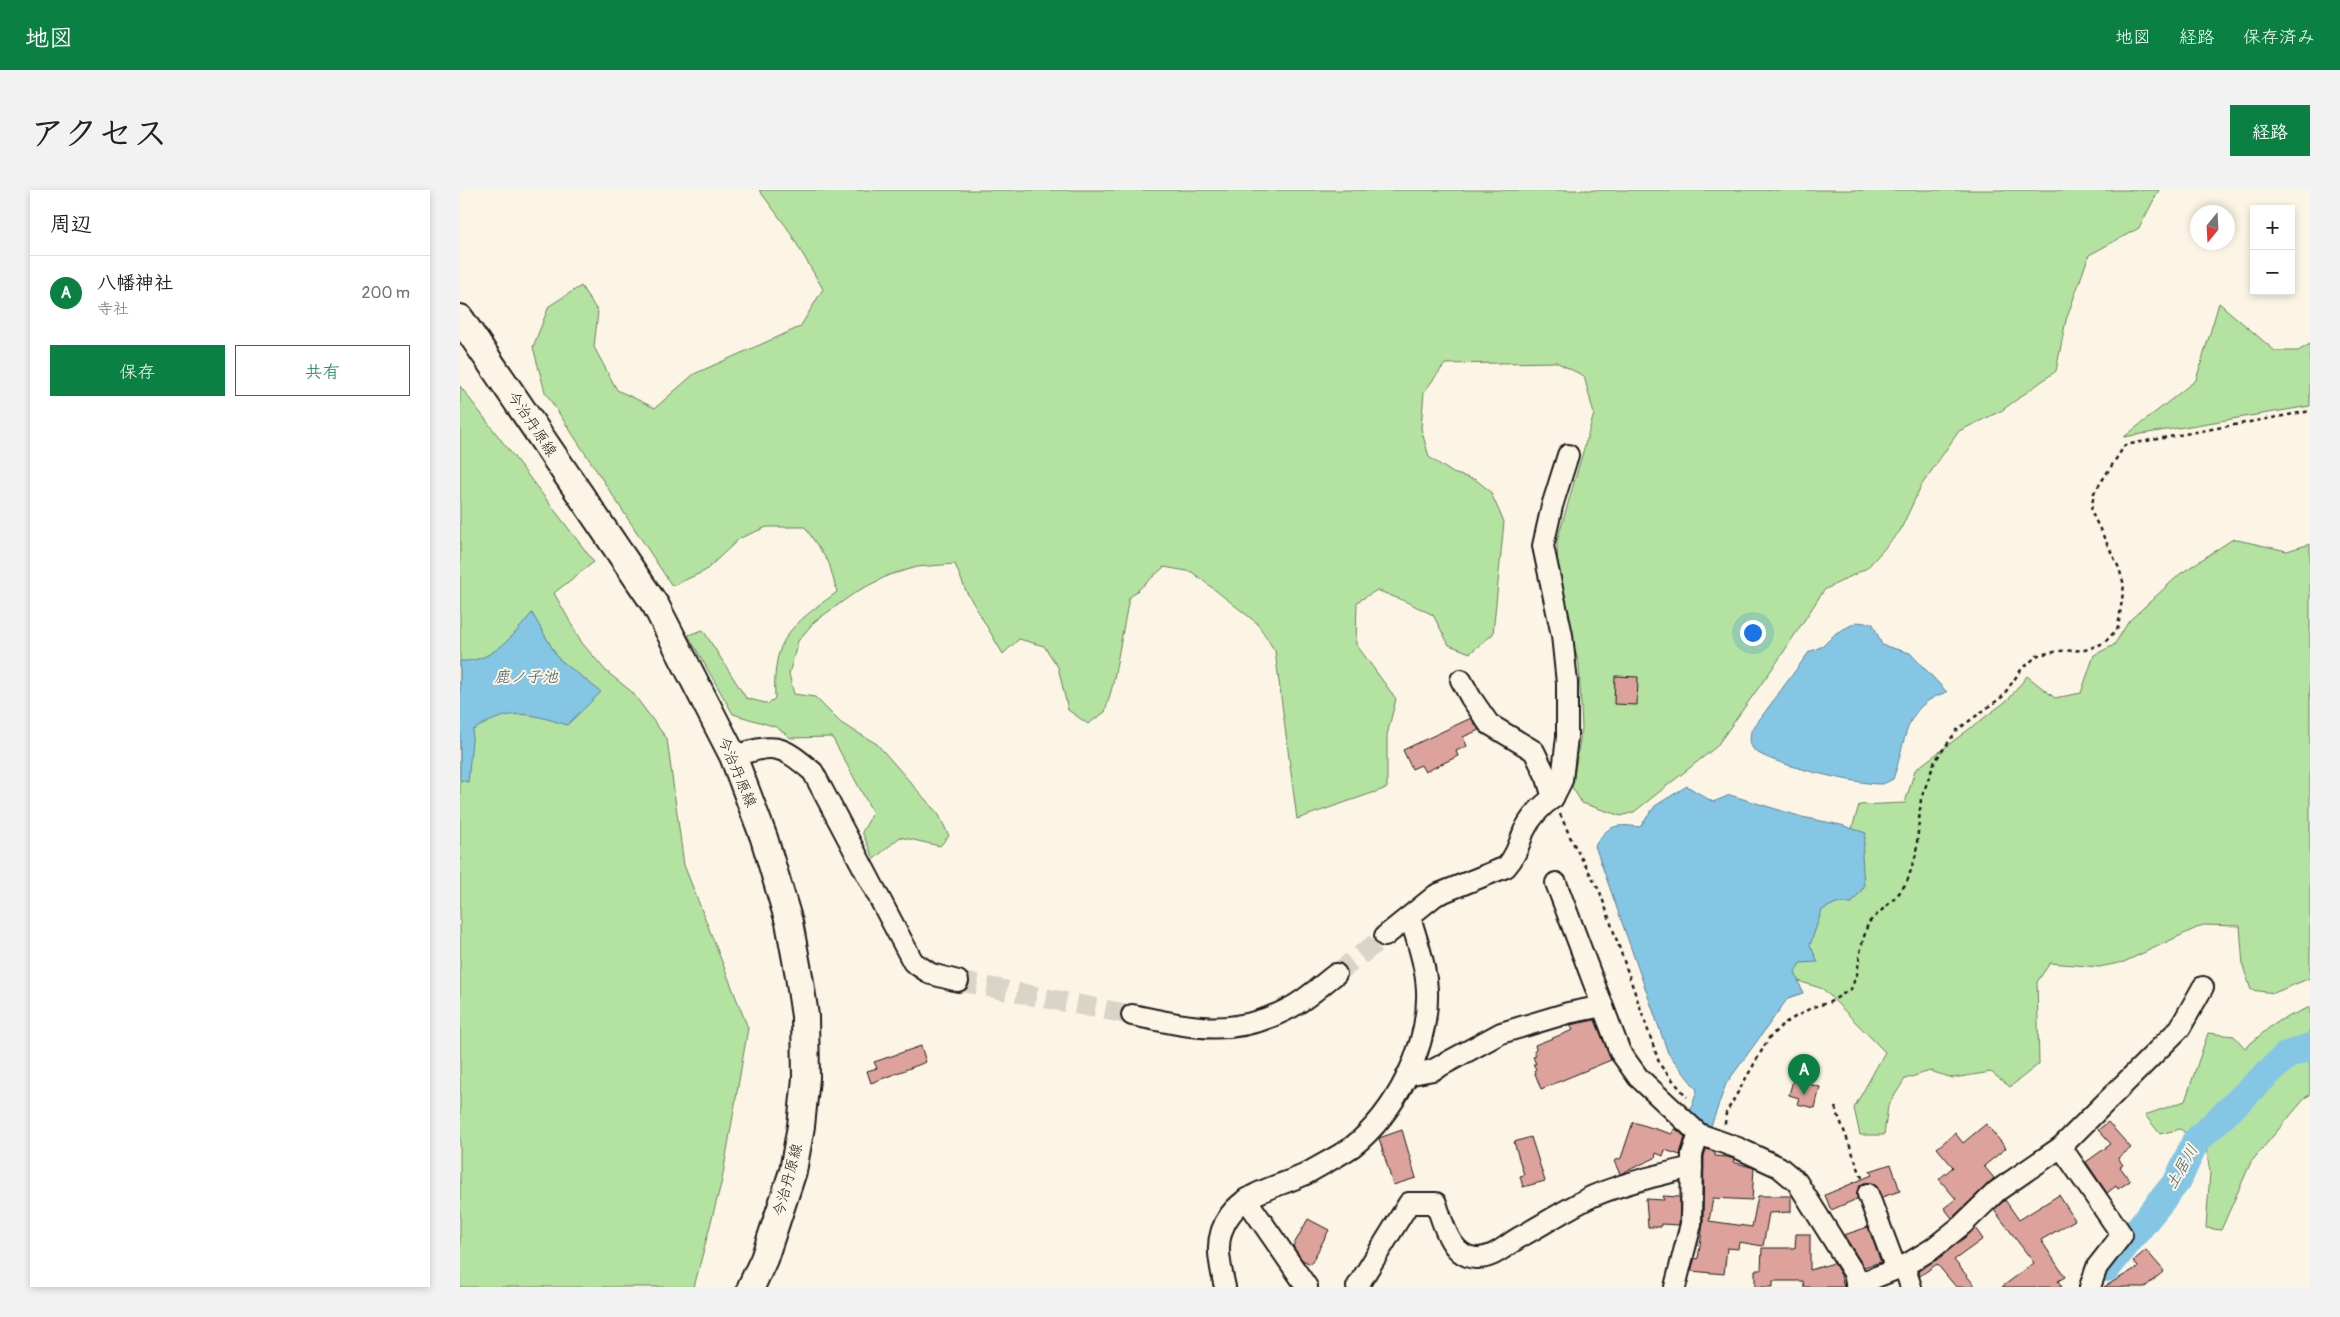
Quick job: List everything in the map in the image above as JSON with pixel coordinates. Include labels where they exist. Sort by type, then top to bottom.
[{"type":"main road","name":"今治丹原線","points":[[460,318],[656,606],[733,756],[764,838],[789,922],[805,1016],[806,1078],[801,1126],[793,1171],[764,1259],[751,1287]]},
{"type":"street","points":[[1385,936],[1436,895],[1506,867],[1514,858],[1526,828],[1544,804],[1553,798],[1562,780],[1567,737],[1567,683],[1562,635],[1543,546],[1552,506],[1568,454]]},
{"type":"street","points":[[1461,680],[1489,724],[1534,751],[1547,778],[1553,798]]},
{"type":"street","points":[[733,756],[772,746],[793,755],[814,772],[912,962],[932,974],[958,981]]},
{"type":"street","points":[[1556,882],[1620,1052],[1638,1077],[1699,1134],[1738,1148],[1779,1167],[1797,1182],[1854,1273],[1856,1286],[1900,1267],[1947,1237],[1997,1191],[2061,1147],[2180,1028],[2203,987]]},
{"type":"street","points":[[1225,1287],[1218,1255],[1219,1236],[1230,1214],[1246,1199],[1302,1176],[1352,1146],[1374,1126],[1407,1075],[1425,1019],[1427,991],[1424,962],[1410,917]]},
{"type":"street","points":[[1132,1015],[1212,1029],[1237,1027],[1287,1010],[1336,974]]},
{"type":"street","points":[[1407,1075],[1433,1070],[1501,1033],[1568,1013],[1603,1006]]},
{"type":"street","points":[[1675,1287],[1691,1224],[1692,1154],[1699,1134]]},
{"type":"street","points":[[2061,1147],[2122,1235],[2097,1267],[2090,1287]]},
{"type":"street","points":[[1357,1287],[1408,1202],[1436,1203],[1449,1238],[1458,1250],[1475,1258],[1491,1256],[1508,1244],[1594,1196],[1657,1175],[1692,1167]]},
{"type":"street","points":[[1868,1194],[1900,1267],[1911,1287]]},
{"type":"street","points":[[1246,1199],[1307,1287]]},
{"type":"path","points":[[1717,1121],[1725,1125],[1726,1113],[1769,1038],[1782,1024],[1811,1008],[1830,1002],[1851,989],[1857,974],[1861,947],[1868,923],[1897,896],[1907,882],[1916,854],[1921,799],[1935,761],[1957,730],[2002,697],[2020,670],[2038,655],[2060,651],[2085,650],[2104,643],[2118,628],[2124,585],[2119,568],[2091,511],[2094,493],[2125,445],[2310,411]]},
{"type":"path","points":[[1553,798],[1572,841],[1600,892],[1660,1065],[1689,1099]]},
{"type":"path","points":[[1835,1107],[1868,1194]]},
{"type":"green space","points":[[759,190],[2159,190],[2139,228],[2089,255],[2066,320],[2056,371],[2001,411],[1959,431],[1921,486],[1900,531],[1867,568],[1824,590],[1777,662],[1716,747],[1634,812],[1621,816],[1582,803],[1572,787],[1582,728],[1579,665],[1558,581],[1557,541],[1594,414],[1584,376],[1556,362],[1445,364],[1424,392],[1421,428],[1429,457],[1453,473],[1476,480],[1490,491],[1504,522],[1493,634],[1470,653],[1449,645],[1433,615],[1409,603],[1377,590],[1357,602],[1356,644],[1396,699],[1387,735],[1387,788],[1297,819],[1275,651],[1257,623],[1192,572],[1164,567],[1129,598],[1113,684],[1105,712],[1088,724],[1068,710],[1058,667],[1044,646],[1019,639],[1003,654],[966,591],[955,564],[917,567],[889,575],[856,592],[814,622],[798,641],[789,674],[794,694],[815,697],[841,723],[877,744],[939,815],[949,836],[940,846],[900,837],[874,859],[862,832],[873,813],[832,737],[791,738],[776,727],[733,714],[688,635],[703,630],[746,698],[769,704],[775,698],[777,660],[781,647],[788,635],[807,614],[837,592],[829,563],[805,527],[767,527],[740,538],[705,571],[672,586],[545,392],[533,347],[549,306],[581,286],[598,312],[594,347],[617,390],[655,408],[694,374],[800,327],[823,289],[788,229]]},
{"type":"green space","points":[[2219,303],[2275,351],[2298,351],[2310,344],[2310,406],[2124,437],[2196,380]]},
{"type":"green space","points":[[460,386],[594,562],[554,593],[582,643],[606,671],[632,692],[667,739],[684,865],[748,1028],[722,1180],[694,1287],[460,1287]]},
{"type":"green space","points":[[2233,539],[2287,551],[2310,544],[2310,978],[2274,993],[2251,990],[2243,966],[2240,926],[2203,925],[2124,962],[2099,967],[2050,963],[2037,982],[2039,1064],[2010,1087],[1991,1072],[1953,1078],[1930,1071],[1905,1079],[1888,1106],[1884,1135],[1860,1135],[1854,1108],[1885,1052],[1823,989],[1783,976],[1849,839],[1859,805],[1905,803],[1915,770],[2009,699],[2027,676],[2055,698],[2081,693],[2094,655],[2114,645],[2129,621],[2180,574]]},
{"type":"green space","points":[[2310,1007],[2310,1095],[2306,1097],[2251,1162],[2221,1230],[2206,1228],[2210,1172],[2206,1148],[2180,1129],[2160,1134],[2145,1115],[2185,1101],[2208,1033],[2234,1036],[2245,1048],[2276,1022]]},
{"type":"water","name":"鹿ノ子池","points":[[532,613],[558,658],[601,692],[567,725],[540,717],[519,714],[498,718],[473,730],[468,782],[460,780],[460,661],[482,657],[501,646]]},
{"type":"water","points":[[1857,622],[1873,624],[1882,645],[1910,653],[1947,692],[1932,698],[1914,716],[1904,738],[1893,779],[1882,784],[1815,773],[1763,756],[1754,750],[1750,739],[1751,731],[1809,652],[1823,646],[1836,633]]},
{"type":"water","points":[[1687,786],[1713,802],[1730,795],[1802,817],[1841,825],[1866,833],[1862,855],[1864,887],[1852,903],[1836,903],[1822,910],[1810,945],[1818,962],[1800,963],[1795,972],[1803,993],[1788,998],[1726,1084],[1711,1126],[1689,1116],[1697,1090],[1668,1053],[1595,846],[1604,833],[1613,827],[1640,827],[1655,806]]},
{"type":"building","points":[[1615,676],[1638,677],[1637,705],[1614,704]]},
{"type":"building","points":[[1471,718],[1479,730],[1463,737],[1467,746],[1456,751],[1458,756],[1425,772],[1421,765],[1412,769],[1403,750]]},
{"type":"building","points":[[1595,1020],[1611,1060],[1541,1089],[1533,1064],[1536,1064],[1533,1057],[1536,1056],[1534,1051],[1536,1049],[1535,1045],[1573,1030],[1570,1025]]},
{"type":"building","points":[[921,1046],[926,1062],[871,1083],[867,1071],[877,1068],[874,1062]]},
{"type":"building","points":[[1793,1080],[1820,1087],[1815,1108],[1797,1104],[1799,1098],[1789,1095]]},
{"type":"building","points":[[1633,1122],[1672,1134],[1674,1129],[1677,1130],[1685,1137],[1680,1155],[1665,1150],[1663,1156],[1656,1153],[1655,1158],[1620,1174],[1614,1161],[1621,1158]]},
{"type":"building","points":[[2108,1122],[2131,1148],[2118,1158],[2123,1165],[2120,1167],[2130,1181],[2118,1189],[2116,1186],[2107,1193],[2086,1162],[2111,1144],[2098,1130]]},
{"type":"building","points":[[1986,1124],[2006,1148],[1984,1166],[1994,1178],[1952,1218],[1944,1208],[1956,1199],[1939,1179],[1953,1167],[1937,1148],[1955,1133],[1963,1143]]},
{"type":"building","points":[[1402,1130],[1416,1178],[1393,1185],[1379,1138]]},
{"type":"building","points":[[1531,1137],[1545,1181],[1523,1187],[1520,1176],[1524,1175],[1514,1142]]},
{"type":"building","points":[[1706,1149],[1715,1152],[1715,1156],[1734,1159],[1733,1162],[1754,1168],[1752,1200],[1713,1198],[1709,1221],[1752,1227],[1758,1196],[1791,1196],[1791,1212],[1769,1213],[1763,1246],[1739,1242],[1738,1249],[1727,1248],[1724,1274],[1691,1271],[1695,1258],[1698,1259],[1703,1224],[1704,1156]]},
{"type":"building","points":[[1891,1164],[1900,1191],[1882,1197],[1875,1185],[1864,1183],[1859,1187],[1857,1199],[1831,1210],[1825,1195],[1872,1175],[1870,1171]]},
{"type":"building","points":[[2059,1195],[2075,1220],[2041,1240],[2065,1277],[2058,1281],[2062,1287],[2002,1287],[2034,1263],[1994,1210],[2005,1200],[2019,1220]]},
{"type":"building","points":[[1663,1196],[1680,1197],[1679,1225],[1661,1224],[1661,1227],[1648,1227],[1646,1199],[1664,1200]]},
{"type":"building","points":[[1308,1219],[1329,1230],[1311,1264],[1302,1260],[1293,1246]]},
{"type":"building","points":[[1868,1227],[1881,1262],[1864,1267],[1844,1235]]},
{"type":"building","points":[[1975,1228],[1983,1239],[1954,1260],[1976,1287],[1956,1287],[1937,1264],[1920,1276],[1918,1271],[1939,1258]]},
{"type":"building","points":[[1796,1234],[1810,1234],[1810,1270],[1834,1263],[1841,1275],[1844,1287],[1804,1287],[1803,1281],[1773,1281],[1773,1287],[1755,1287],[1755,1270],[1761,1270],[1762,1248],[1795,1248]]},
{"type":"building","points":[[2146,1250],[2164,1271],[2145,1287],[2104,1287],[2138,1267],[2133,1261]]},
{"type":"waterway","name":"土居川","points":[[2107,1268],[2178,1180],[2195,1142],[2287,1055],[2310,1047]]},
{"type":"tunnel","points":[[1336,974],[1385,936]]},
{"type":"tunnel","points":[[958,981],[1132,1015]]},
{"type":"place","name":"八幡神社","points":[[1804,1095]]}]
